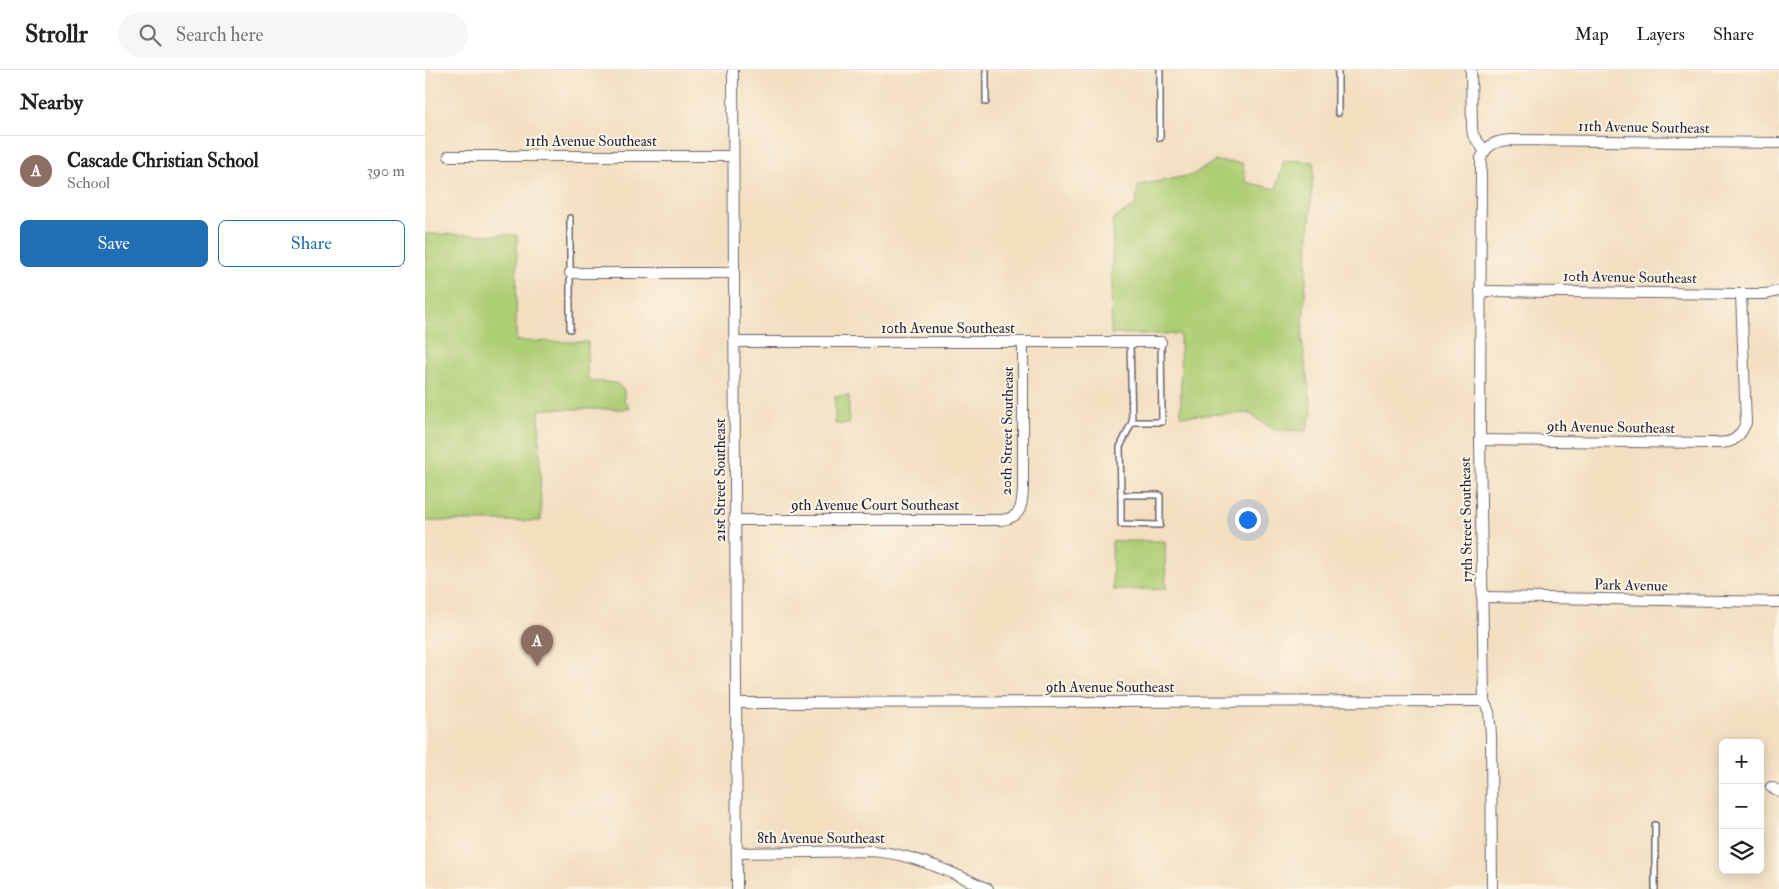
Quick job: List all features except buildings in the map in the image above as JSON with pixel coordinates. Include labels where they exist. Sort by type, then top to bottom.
[{"type":"street","name":"21st Street Southeast","points":[[733,70],[737,889]]},
{"type":"street","points":[[1471,70],[1473,135],[1484,150]]},
{"type":"street","name":"11th Avenue Southeast","points":[[1484,150],[1491,144],[1510,140],[1779,143]]},
{"type":"street","name":"17th Street Southeast","points":[[1484,150],[1480,168],[1480,440],[1484,702],[1489,712],[1491,734],[1492,889]]},
{"type":"street","name":"11th Avenue Southeast","points":[[449,156],[733,156]]},
{"type":"street","points":[[570,273],[733,273]]},
{"type":"street","name":"10th Avenue Southeast","points":[[1480,291],[1741,294],[1766,294],[1779,291]]},
{"type":"street","name":"9th Avenue Southeast","points":[[1480,440],[1725,443],[1735,440],[1746,423],[1741,294]]},
{"type":"street","name":"10th Avenue Southeast","points":[[735,342],[1023,344],[1161,342]]},
{"type":"street","name":"20th Street Southeast","points":[[1014,517],[1019,511],[1022,498],[1023,344]]},
{"type":"street","name":"9th Avenue Court Southeast","points":[[734,520],[1001,520],[1014,517]]},
{"type":"street","name":"Park Avenue","points":[[1482,598],[1779,602]]},
{"type":"street","name":"9th Avenue Southeast","points":[[736,703],[1484,702]]},
{"type":"street","name":"8th Avenue Southeast","points":[[737,853],[888,852],[919,859],[988,889]]},
{"type":"lane","points":[[986,70],[986,102]]},
{"type":"lane","points":[[1160,70],[1160,138]]},
{"type":"lane","points":[[1338,70],[1338,113]]},
{"type":"lane","points":[[570,218],[570,329]]},
{"type":"lane","points":[[1121,495],[1160,495],[1159,525],[1121,524],[1121,495],[1121,447],[1132,422],[1130,342]]},
{"type":"lane","points":[[1132,422],[1162,422],[1161,342]]},
{"type":"lane","points":[[1655,826],[1655,889]]},
{"type":"green space","points":[[1284,160],[1314,162],[1302,339],[1312,412],[1306,431],[1274,430],[1248,413],[1181,416],[1180,334],[1111,334],[1113,219],[1135,206],[1139,185],[1192,175],[1215,161],[1242,163],[1246,182],[1276,189]]},
{"type":"green space","points":[[425,234],[517,235],[516,341],[588,342],[587,377],[592,381],[616,383],[624,390],[624,400],[630,409],[539,409],[541,521],[425,521]]},
{"type":"green space","points":[[835,396],[849,396],[849,424],[835,424]]},
{"type":"green space","points":[[1112,541],[1165,541],[1166,589],[1113,590]]},
{"type":"place","name":"Cascade Christian School","points":[[537,666]]}]
